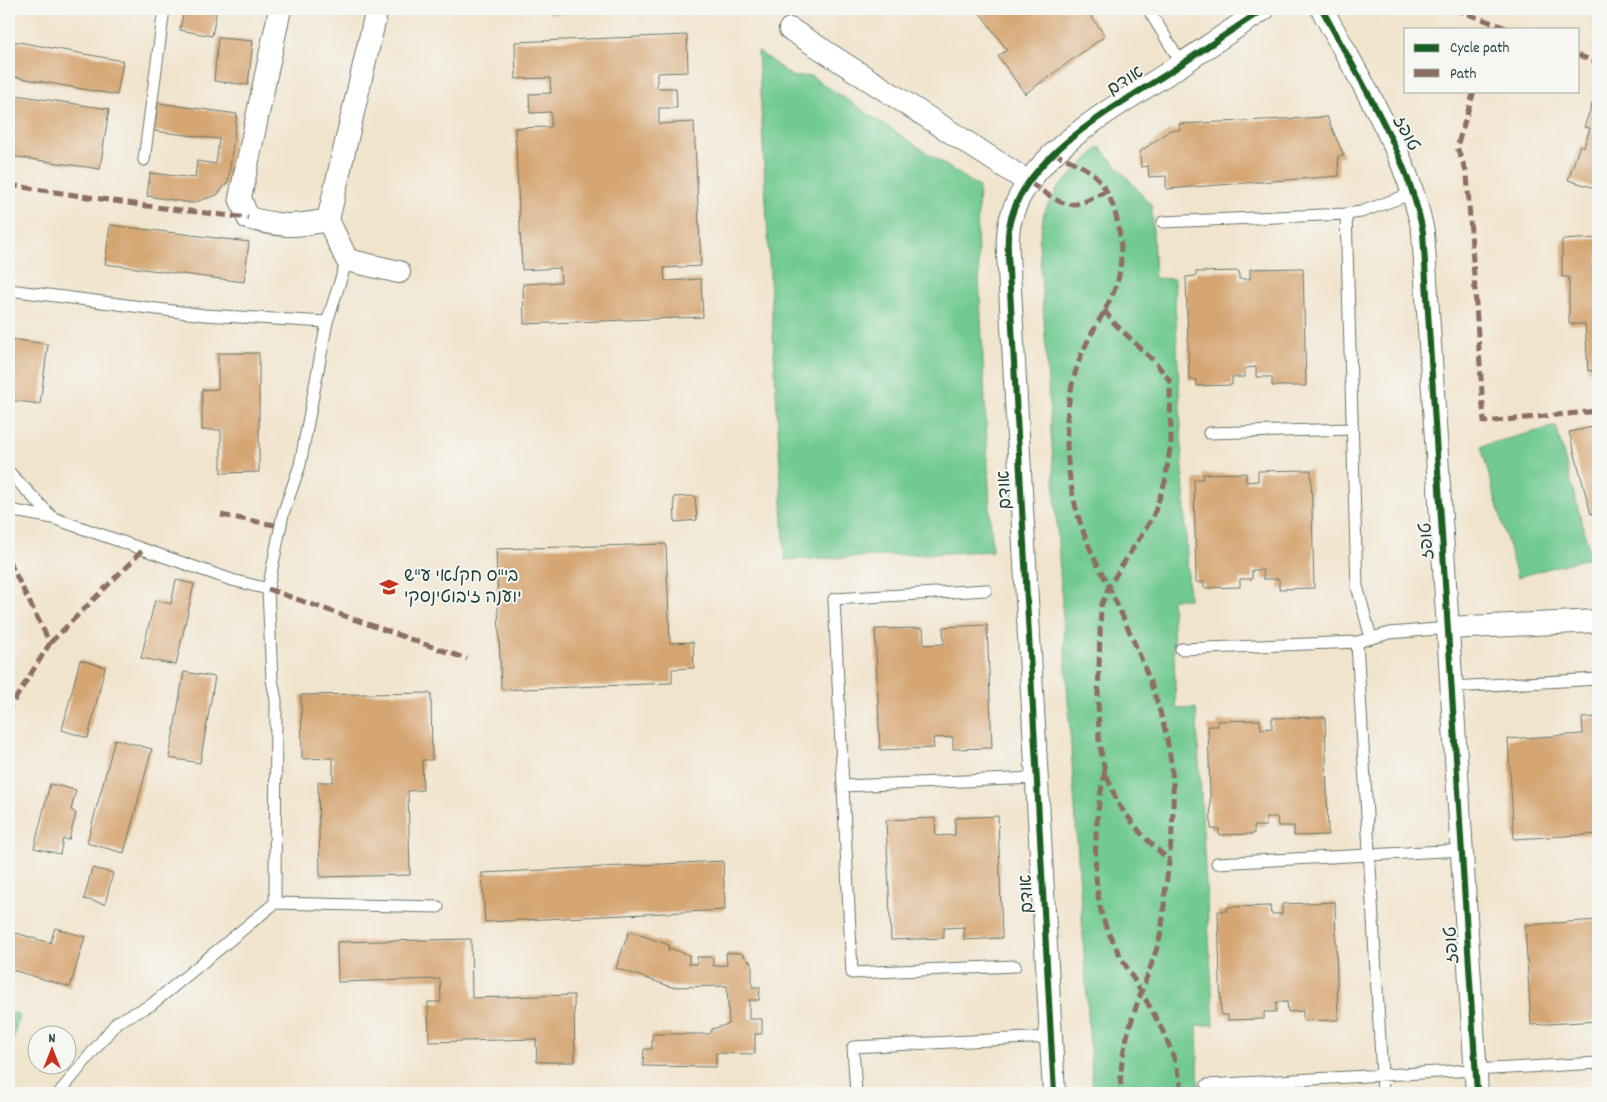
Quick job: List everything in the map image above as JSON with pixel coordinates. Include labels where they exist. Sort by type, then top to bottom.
[{"type":"street","points":[[280,9],[240,198],[248,218],[276,225],[296,226],[328,220]]},
{"type":"street","points":[[377,9],[328,220],[347,260],[399,272]]},
{"type":"street","name":"אודם","points":[[1054,1093],[1008,242],[1011,218],[1020,196],[1053,153],[1084,128],[1264,9]]},
{"type":"street","name":"טופז","points":[[1322,9],[1405,166],[1423,232],[1477,1093]]},
{"type":"street","points":[[790,29],[1030,183]]},
{"type":"street","points":[[1448,628],[1598,621]]},
{"type":"lane","points":[[144,160],[164,9]]},
{"type":"lane","points":[[1148,9],[1182,64]]},
{"type":"lane","points":[[1163,222],[1346,214],[1361,212],[1413,193]]},
{"type":"lane","points":[[1346,214],[1356,586],[1371,638]]},
{"type":"lane","points":[[275,903],[276,700],[272,680],[268,589],[283,514],[300,465],[327,322],[347,260]]},
{"type":"lane","points":[[9,290],[204,315],[327,322]]},
{"type":"lane","points":[[1209,433],[1352,428]]},
{"type":"lane","points":[[9,472],[53,518]]},
{"type":"lane","points":[[9,510],[53,518],[232,580],[268,589]]},
{"type":"lane","points":[[986,590],[834,599],[852,973],[1015,966]]},
{"type":"lane","points":[[1181,649],[1356,642],[1390,633],[1448,628]]},
{"type":"lane","points":[[1356,642],[1383,1093]]},
{"type":"lane","points":[[1452,687],[1598,679]]},
{"type":"lane","points":[[843,786],[1036,778]]},
{"type":"lane","points":[[1217,863],[1463,850]]},
{"type":"lane","points":[[59,1093],[117,1022],[151,1005],[275,903],[438,906]]},
{"type":"lane","points":[[856,1093],[853,1047],[1050,1037]]},
{"type":"lane","points":[[1207,1085],[1598,1063]]},
{"type":"green space","points":[[758,51],[793,77],[811,76],[979,187],[977,232],[992,551],[785,560]]},
{"type":"green space","points":[[1100,147],[1152,206],[1155,278],[1174,279],[1189,599],[1172,599],[1176,709],[1196,708],[1214,1025],[1197,1025],[1199,1093],[1093,1093],[1039,242],[1044,212],[1058,188]]},
{"type":"green space","points":[[1556,426],[1591,557],[1517,577],[1481,446]]},
{"type":"green space","points":[[9,1012],[19,1014],[9,1059]]},
{"type":"building","points":[[122,9],[134,9],[134,12]]},
{"type":"building","points":[[184,9],[217,9],[212,36],[180,30]]},
{"type":"building","points":[[551,9],[566,9],[566,13],[551,14]]},
{"type":"building","points":[[641,9],[661,9],[661,10],[642,11]]},
{"type":"building","points":[[977,9],[1086,9],[1105,36],[1025,94],[998,56],[1007,50]]},
{"type":"building","points":[[687,35],[688,72],[657,73],[657,88],[676,88],[677,108],[659,108],[659,124],[694,122],[701,266],[664,268],[665,281],[701,279],[703,317],[524,324],[523,284],[561,282],[560,268],[522,270],[515,128],[551,127],[551,112],[530,113],[529,94],[551,93],[550,78],[516,79],[515,42]]},
{"type":"building","points":[[218,38],[253,41],[248,85],[214,81]]},
{"type":"building","points":[[13,41],[123,61],[117,95],[9,76]]},
{"type":"building","points":[[9,94],[109,109],[100,169],[9,156]]},
{"type":"building","points":[[1594,99],[1598,101],[1598,189],[1568,180],[1580,145],[1584,147],[1590,128],[1584,127]]},
{"type":"building","points":[[158,103],[237,114],[228,182],[217,195],[192,203],[147,196],[150,173],[195,178],[197,161],[216,164],[219,139],[154,131]]},
{"type":"building","points":[[1327,117],[1344,156],[1338,156],[1339,176],[1166,189],[1166,176],[1149,177],[1148,166],[1141,167],[1140,152],[1170,130],[1180,130],[1179,124]]},
{"type":"building","points":[[110,225],[249,242],[244,282],[105,264]]},
{"type":"building","points":[[1598,238],[1598,370],[1588,371],[1585,324],[1569,324],[1569,277],[1562,277],[1562,240]]},
{"type":"building","points":[[1303,268],[1306,386],[1272,386],[1272,377],[1256,377],[1256,367],[1245,368],[1245,377],[1232,377],[1232,385],[1197,386],[1196,380],[1189,380],[1186,277],[1196,276],[1196,272],[1239,271],[1239,279],[1250,279],[1250,269]]},
{"type":"building","points":[[9,339],[48,344],[40,404],[9,400]]},
{"type":"building","points":[[218,353],[259,353],[259,472],[221,473],[221,430],[202,430],[202,390],[218,389]]},
{"type":"building","points":[[1598,426],[1598,512],[1591,514],[1569,432]]},
{"type":"building","points":[[1311,470],[1314,588],[1279,589],[1279,579],[1263,579],[1263,570],[1252,570],[1252,579],[1240,579],[1240,587],[1204,588],[1204,582],[1196,582],[1194,479],[1203,479],[1203,474],[1246,473],[1246,482],[1258,481],[1258,471]]},
{"type":"building","points":[[695,496],[697,520],[675,522],[674,497]]},
{"type":"building","points":[[666,544],[670,643],[693,642],[694,668],[672,669],[672,683],[501,690],[496,549]]},
{"type":"building","points":[[176,580],[194,584],[176,665],[141,658],[155,600],[171,604]]},
{"type":"building","points":[[987,625],[992,748],[953,749],[953,737],[933,738],[934,748],[880,750],[875,629],[923,628],[924,645],[944,644],[943,627]]},
{"type":"building","points":[[80,660],[105,667],[88,738],[62,730]]},
{"type":"building","points":[[184,672],[215,677],[200,763],[169,758]]},
{"type":"building","points":[[431,693],[432,760],[422,760],[423,790],[408,791],[410,875],[320,877],[318,782],[333,782],[333,758],[302,759],[301,695]]},
{"type":"building","points":[[1325,717],[1328,835],[1294,836],[1294,826],[1278,826],[1277,817],[1266,817],[1266,826],[1254,826],[1254,834],[1219,835],[1219,829],[1211,829],[1208,726],[1218,726],[1217,721],[1260,720],[1261,729],[1272,728],[1272,718]]},
{"type":"building","points":[[1598,717],[1598,834],[1514,839],[1508,739],[1583,734],[1582,718]]},
{"type":"building","points":[[115,739],[152,749],[124,853],[87,843]]},
{"type":"building","points":[[50,784],[76,790],[71,810],[76,813],[69,840],[63,839],[60,854],[34,848]]},
{"type":"building","points":[[998,816],[1002,938],[964,940],[964,927],[944,928],[944,938],[891,940],[886,820],[935,818],[936,836],[955,835],[955,818]]},
{"type":"building","points":[[723,861],[725,910],[485,922],[482,873]]},
{"type":"building","points":[[92,868],[113,873],[105,904],[84,899]]},
{"type":"building","points":[[1335,902],[1338,1020],[1303,1021],[1303,1011],[1288,1012],[1287,1002],[1276,1002],[1276,1012],[1264,1012],[1264,1019],[1228,1020],[1228,1015],[1221,1015],[1218,911],[1227,911],[1227,907],[1270,906],[1271,914],[1282,914],[1282,904]]},
{"type":"building","points":[[1598,920],[1598,1021],[1531,1025],[1525,925]]},
{"type":"building","points":[[55,928],[85,937],[70,987],[9,969],[9,931],[50,943]]},
{"type":"building","points":[[629,931],[669,945],[668,952],[669,948],[689,955],[689,964],[697,964],[697,957],[713,957],[713,966],[727,965],[726,953],[741,953],[752,964],[752,987],[760,987],[759,1000],[749,1000],[749,1019],[762,1019],[762,1034],[755,1034],[755,1054],[716,1053],[716,1067],[643,1066],[644,1049],[652,1049],[652,1034],[710,1034],[712,1029],[729,1024],[727,986],[672,987],[616,968]]},
{"type":"building","points":[[471,939],[472,998],[574,995],[575,1062],[537,1062],[536,1039],[429,1042],[428,1002],[441,1002],[440,979],[338,982],[337,942]]},
{"type":"marked path","points":[[1454,9],[1506,28]]},
{"type":"marked path","points":[[1580,56],[1598,63]]},
{"type":"marked path","points":[[1474,92],[1457,147],[1467,174],[1484,422],[1598,411]]},
{"type":"marked path","points":[[1053,153],[1084,168],[1102,183],[1109,196],[1118,225],[1121,256],[1120,271],[1109,303],[1083,351],[1076,370],[1068,410],[1067,454],[1077,512],[1086,540],[1132,637],[1159,710],[1171,760],[1173,786],[1171,839],[1161,932],[1123,1053],[1121,1093]]},
{"type":"marked path","points":[[1030,183],[1067,204],[1083,202],[1106,191]]},
{"type":"marked path","points":[[9,185],[147,206],[248,218]]},
{"type":"marked path","points":[[1104,310],[1114,323],[1156,363],[1170,381],[1171,442],[1165,482],[1153,517],[1109,586],[1101,606],[1098,696],[1099,742],[1105,771],[1118,804],[1144,837],[1169,860]]},
{"type":"marked path","points":[[221,515],[280,526]]},
{"type":"marked path","points":[[50,643],[144,549]]},
{"type":"marked path","points":[[9,561],[50,643],[9,709]]},
{"type":"marked path","points":[[268,589],[467,659]]},
{"type":"marked path","points":[[1105,771],[1096,829],[1096,873],[1101,912],[1117,949],[1162,1029],[1171,1049],[1182,1093]]},
{"type":"cycle path","points":[[1054,1093],[1008,258],[1009,224],[1021,194],[1036,172],[1078,132],[1264,9]]},
{"type":"cycle path","points":[[1322,9],[1381,117],[1394,145],[1416,202],[1423,232],[1477,1093]]},
{"type":"place","name":"בי\"ס חקלאי ע\"ש יוענה ז'בוטינסקי","points":[[389,587]]}]
